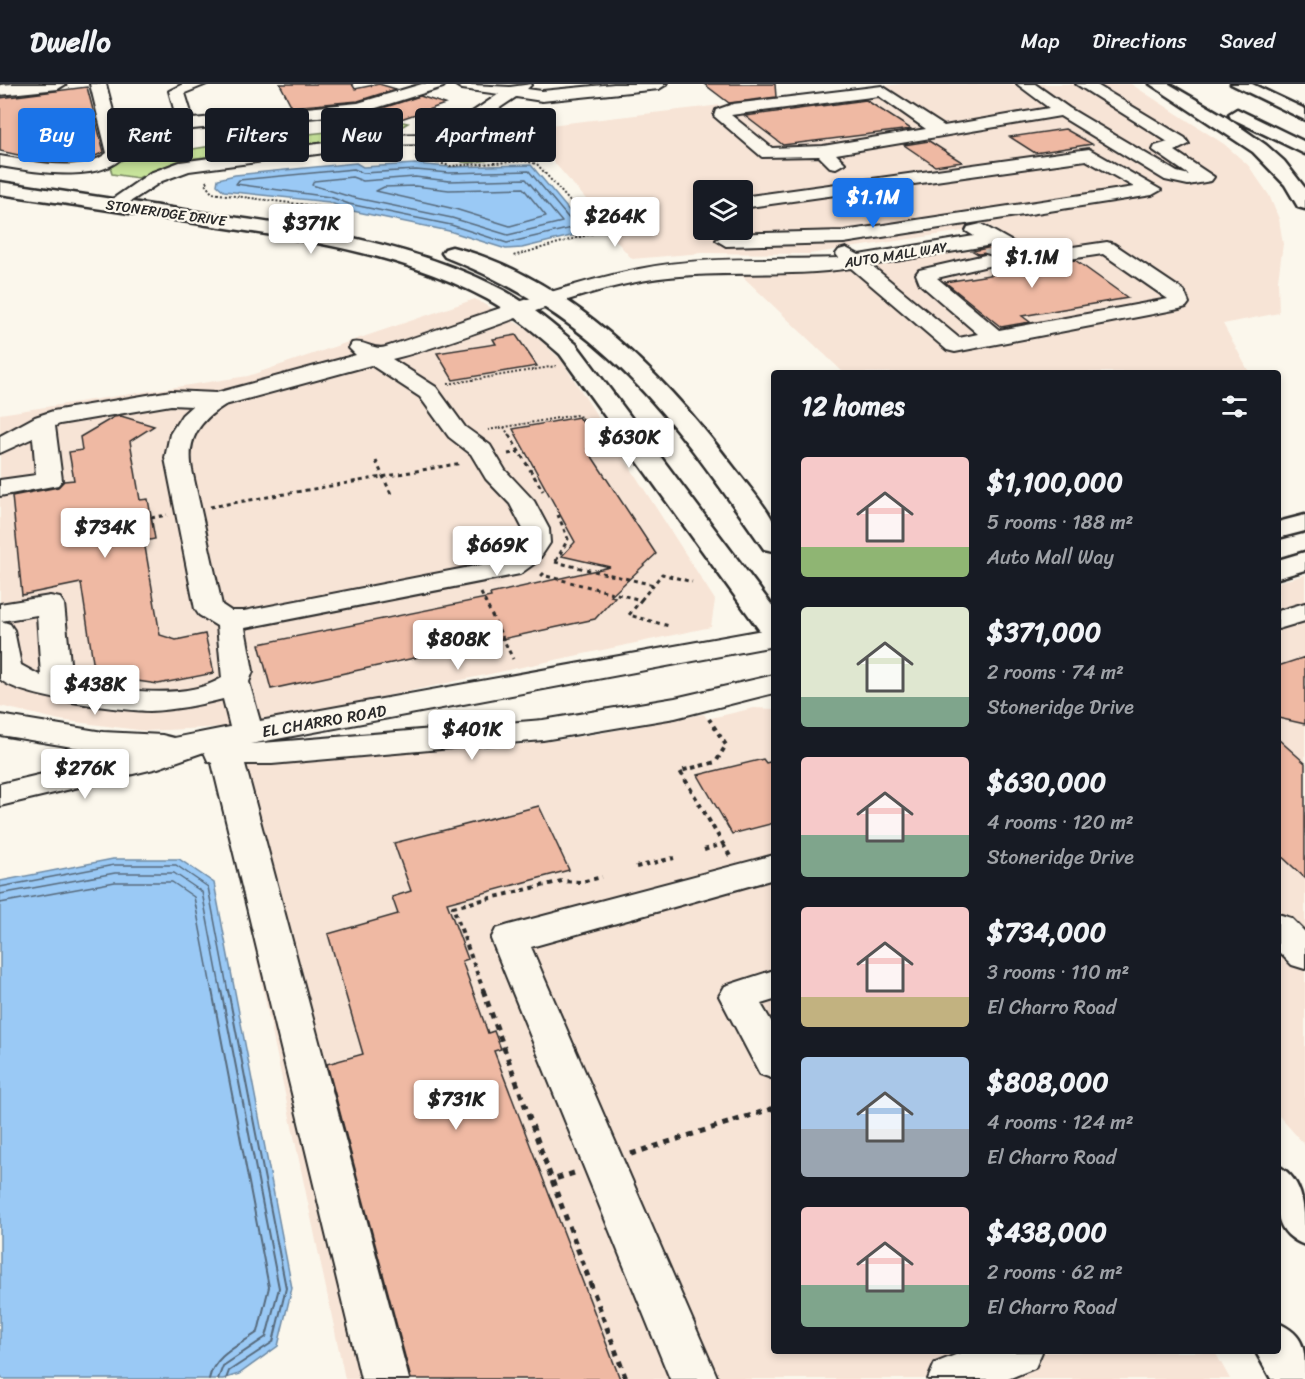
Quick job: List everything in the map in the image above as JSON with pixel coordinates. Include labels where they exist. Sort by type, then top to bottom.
[{"type":"main road","points":[[1158,84],[1250,142],[1288,177],[1305,203]]},
{"type":"main road","points":[[1176,84],[1305,149]]},
{"type":"main road","points":[[1239,84],[1305,115]]},
{"type":"main road","points":[[1226,98],[1305,137]]},
{"type":"main road","name":"STONERIDGE DRIVE","points":[[0,178],[387,252],[527,300],[600,336],[676,411],[743,498],[771,539]]},
{"type":"main road","name":"STONERIDGE DRIVE","points":[[0,188],[335,223],[428,245],[500,271],[568,349],[771,625]]},
{"type":"main road","points":[[743,498],[771,522]]},
{"type":"main road","points":[[1281,529],[1305,523]]},
{"type":"main road","points":[[1281,568],[1305,561]]},
{"type":"main road","points":[[1281,1190],[1305,1224]]},
{"type":"main road","points":[[1281,1351],[1299,1379]]},
{"type":"street","points":[[0,90],[58,84]]},
{"type":"street","points":[[98,84],[107,117]]},
{"type":"street","points":[[182,108],[177,91],[200,84]]},
{"type":"street","points":[[193,124],[360,108],[438,84]]},
{"type":"street","points":[[462,84],[510,88],[542,96],[659,84]]},
{"type":"street","points":[[1025,84],[1132,154],[1182,179]]},
{"type":"street","points":[[1084,84],[1181,144],[1161,150],[1205,176],[1145,186]]},
{"type":"street","points":[[474,108],[510,88]]},
{"type":"street","points":[[474,108],[510,88]]},
{"type":"street","points":[[939,130],[882,91],[733,108],[722,112],[722,116],[768,153],[824,151],[1063,111]]},
{"type":"street","points":[[403,146],[415,140]]},
{"type":"street","points":[[403,146],[415,143]]},
{"type":"street","points":[[824,151],[825,156],[865,186]]},
{"type":"street","points":[[730,249],[844,237],[982,229],[1152,190],[1089,154],[753,201]]},
{"type":"street","points":[[129,201],[178,177],[199,170],[321,155]]},
{"type":"street","points":[[0,161],[51,169],[107,161]]},
{"type":"street","points":[[850,257],[955,345],[1179,303],[1177,295],[1107,248],[1029,259],[1017,256],[982,229]]},
{"type":"street","name":"AUTO MALL WAY","points":[[216,400],[256,387],[282,383],[527,300],[596,271],[730,249],[826,266],[850,257],[982,229]]},
{"type":"street","points":[[986,261],[926,274],[927,280],[995,336]]},
{"type":"street","points":[[216,400],[189,420],[177,452],[209,609],[224,619],[233,620],[510,568],[522,560],[537,543],[536,529],[521,501],[495,474],[481,450],[457,432],[428,392],[367,353]]},
{"type":"street","points":[[0,446],[53,418],[171,398],[216,400]]},
{"type":"street","points":[[0,488],[49,480],[44,422]]},
{"type":"street","points":[[0,613],[50,604],[57,688]]},
{"type":"street","points":[[1281,619],[1305,612]]},
{"type":"street","points":[[233,620],[228,630],[239,674],[235,683],[236,744],[385,1379]]},
{"type":"street","points":[[0,630],[1,661],[14,677],[57,688],[147,702],[198,695],[229,688],[235,683]]},
{"type":"street","name":"EL CHARRO ROAD","points":[[1,792],[172,751],[236,744],[557,678],[771,638]]},
{"type":"street","points":[[557,678],[541,689],[536,701],[542,715],[568,726]]},
{"type":"street","name":"EL CHARRO ROAD","points":[[236,744],[272,754],[568,726],[675,708],[771,685]]},
{"type":"street","points":[[0,725],[172,751]]},
{"type":"street","points":[[694,1379],[508,939],[771,868]]},
{"type":"street","points":[[1281,931],[1305,955]]},
{"type":"street","points":[[771,986],[738,996],[771,1057]]},
{"type":"street","points":[[952,1379],[1013,1354]]},
{"type":"path","points":[[403,146],[430,162],[450,165],[505,162],[537,164],[594,229],[594,233],[512,257]]},
{"type":"path","points":[[208,179],[206,184],[212,193],[321,207],[327,214]]},
{"type":"path","points":[[450,392],[444,385],[557,365]]},
{"type":"path","points":[[486,431],[575,415],[581,417],[594,432],[604,431]]},
{"type":"path","points":[[151,518],[519,452]]},
{"type":"path","points":[[376,461],[391,494]]},
{"type":"path","points":[[522,560],[548,568]]},
{"type":"path","points":[[641,600],[542,575],[556,561],[654,585]]},
{"type":"path","points":[[669,626],[629,615],[662,574],[692,582]]},
{"type":"path","points":[[463,577],[469,588],[484,594],[513,659]]},
{"type":"path","points":[[704,850],[723,844],[680,771],[716,762],[726,745],[707,716]]},
{"type":"path","points":[[636,867],[674,858]]},
{"type":"path","points":[[624,1156],[771,1109]]},
{"type":"path","points":[[582,1170],[552,1180],[626,1379]]},
{"type":"shaded area","points":[[902,84],[1131,84],[1224,144],[1248,165],[1269,195],[1279,219],[1283,244],[1278,280],[1279,313],[1223,324],[1248,370],[841,370],[738,272],[1011,241],[991,227],[809,254],[702,253],[632,259],[612,236],[606,222],[554,162],[556,162],[556,124]]},
{"type":"shaded area","points":[[475,299],[532,332],[562,361],[715,600],[711,627],[245,726],[146,731],[60,720],[0,706],[0,414],[248,376]]},
{"type":"shaded area","points":[[1305,575],[1305,1145],[1281,1118],[1281,581]]},
{"type":"shaded area","points":[[754,708],[771,709],[771,1354],[1216,1354],[1230,1379],[345,1379],[217,770],[277,762],[509,746],[579,737],[704,714],[707,719]]},
{"type":"green space","points":[[321,133],[321,143],[309,144],[309,134]]},
{"type":"green space","points":[[205,147],[205,157],[193,158],[193,149]]},
{"type":"green space","points":[[118,162],[175,162],[138,178],[112,174],[110,166]]},
{"type":"water","points":[[356,163],[363,167],[416,164],[449,167],[531,165],[587,232],[522,248],[506,249],[449,231],[348,210],[329,202],[224,191],[217,185],[218,179],[235,175]]},
{"type":"water","points":[[113,859],[179,859],[214,883],[292,1288],[278,1346],[239,1374],[223,1379],[3,1379],[0,1375],[0,881]]},
{"type":"building","points":[[280,84],[352,84],[355,89],[379,84],[396,89],[358,101],[292,107]]},
{"type":"building","points":[[704,84],[775,84],[776,97],[729,103]]},
{"type":"building","points":[[87,87],[92,108],[18,108],[18,155],[0,151],[0,98]]},
{"type":"building","points":[[420,96],[445,104],[433,108],[415,108],[415,114],[403,118],[403,108],[383,108]]},
{"type":"building","points":[[866,100],[911,129],[783,145],[745,116]]},
{"type":"building","points":[[95,118],[104,152],[95,156]]},
{"type":"building","points":[[1065,129],[1092,144],[1035,153],[1010,137]]},
{"type":"building","points":[[929,141],[962,162],[935,166],[904,145]]},
{"type":"building","points":[[992,247],[1029,267],[1075,260],[1128,298],[1022,316],[1030,322],[1001,327],[945,282],[1002,273],[994,266],[997,261],[994,256],[973,251]]},
{"type":"building","points":[[516,335],[537,366],[453,380],[437,353],[496,344],[493,339]]},
{"type":"building","points":[[121,416],[154,426],[130,441],[140,500],[148,499],[155,539],[144,541],[160,635],[176,640],[205,634],[214,673],[158,684],[95,675],[81,583],[22,595],[12,496],[58,487],[64,481],[74,480],[69,452],[82,450],[80,437],[114,417]]},
{"type":"building","points":[[579,417],[600,447],[587,449],[656,554],[611,596],[615,597],[595,619],[271,689],[259,644],[491,597],[490,594],[610,567],[562,556],[575,542],[513,429]]},
{"type":"building","points":[[1305,657],[1305,724],[1281,719],[1281,665]]},
{"type":"building","points":[[1281,742],[1305,763],[1305,878],[1281,856]]},
{"type":"building","points":[[763,759],[766,763],[771,762],[771,824],[732,834],[698,775]]},
{"type":"building","points":[[539,806],[569,870],[447,903],[468,959],[462,961],[488,1033],[494,1031],[501,1049],[494,1051],[620,1379],[411,1379],[327,1064],[363,1054],[328,934],[398,914],[392,897],[411,891],[394,843]]},
{"type":"tunnel","points":[[986,261],[1010,257]]}]
